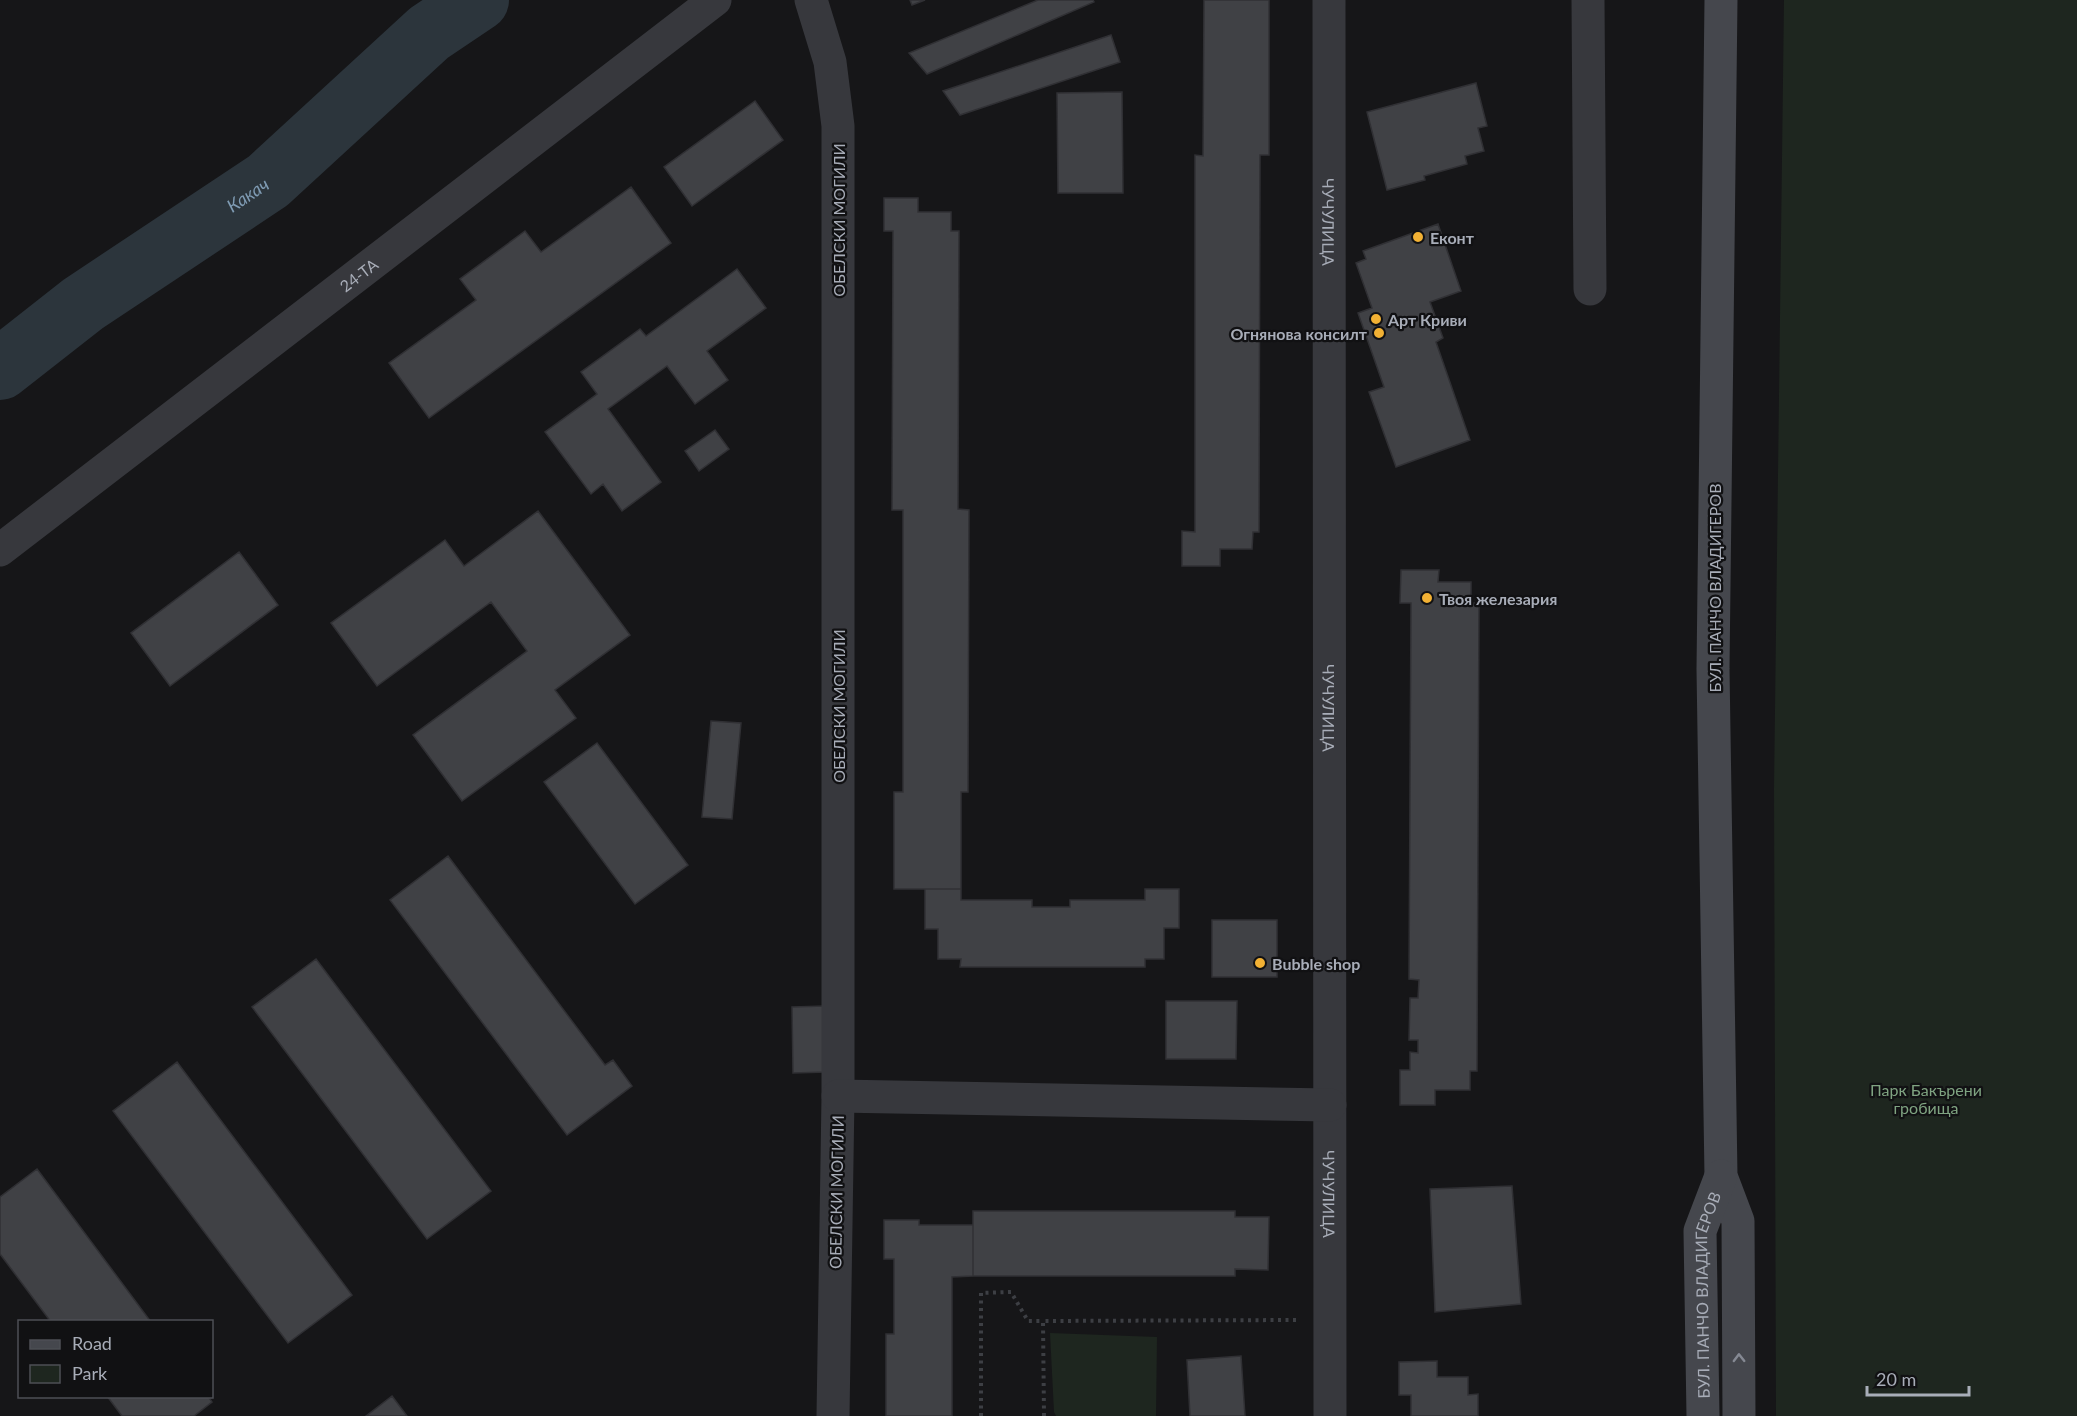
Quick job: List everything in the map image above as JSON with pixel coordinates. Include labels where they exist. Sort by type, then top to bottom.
[{"type":"street","name":"24-ТА","points":[[0,550],[715,0]]},
{"type":"street","name":"ОБЕЛСКИ МОГИЛИ","points":[[811,0],[830,62],[838,126],[837,1096],[834,1416]]},
{"type":"street","name":"ЧУЧУЛИЦА","points":[[1329,0],[1330,1416]]},
{"type":"street","points":[[1588,0],[1590,289]]},
{"type":"street","name":"БУЛ. ПАНЧО ВЛАДИГЕРОВ","points":[[1720,0],[1713,669],[1721,1176],[1738,1221],[1739,1416]]},
{"type":"street","points":[[837,1096],[1330,1105]]},
{"type":"street","name":"БУЛ. ПАНЧО ВЛАДИГЕРОВ","points":[[1703,1416],[1700,1231],[1721,1176]]},
{"type":"path","points":[[981,1416],[981,1293],[1011,1292],[1028,1321],[1330,1319]]},
{"type":"path","points":[[1043,1321],[1044,1416]]},
{"type":"green space","name":"Парк Бакърени гробища","points":[[1784,0],[2077,0],[2077,1416],[1776,1416],[1774,789]]},
{"type":"green space","points":[[1050,1333],[1157,1337],[1156,1416],[1056,1416]]},
{"type":"building","points":[[910,0],[925,0],[912,5]]},
{"type":"building","points":[[1038,0],[1093,0],[1094,2],[927,74],[909,53]]},
{"type":"building","points":[[1204,0],[1269,0],[1269,155],[1260,155],[1259,532],[1253,532],[1252,549],[1220,549],[1220,566],[1182,566],[1182,531],[1195,532],[1195,155],[1203,156]]},
{"type":"building","points":[[1111,35],[1120,62],[960,115],[943,91]]},
{"type":"building","points":[[1476,83],[1487,126],[1478,128],[1484,151],[1465,156],[1467,164],[1424,176],[1425,180],[1387,190],[1367,112]]},
{"type":"building","points":[[1122,92],[1123,193],[1058,193],[1057,93]]},
{"type":"building","points":[[755,101],[783,140],[692,206],[664,167]]},
{"type":"building","points":[[631,187],[671,243],[429,418],[389,363],[476,300],[460,279],[525,231],[541,252]]},
{"type":"building","points":[[884,198],[918,198],[918,212],[951,212],[951,231],[959,231],[958,509],[969,510],[968,792],[961,792],[961,889],[894,889],[894,792],[903,792],[903,510],[892,510],[893,231],[884,231]]},
{"type":"building","points":[[1438,224],[1461,291],[1430,302],[1443,338],[1436,342],[1470,440],[1396,467],[1369,392],[1384,387],[1358,313],[1372,308],[1356,263],[1366,259],[1363,251]]},
{"type":"building","points":[[737,269],[766,308],[707,351],[728,380],[695,404],[667,366],[608,409],[661,482],[622,511],[603,484],[591,494],[545,432],[597,394],[581,372],[640,329],[646,336]]},
{"type":"building","points":[[715,430],[729,449],[699,471],[685,451]]},
{"type":"building","points":[[538,511],[630,635],[555,690],[576,718],[462,801],[413,735],[527,651],[491,602],[377,686],[331,623],[445,540],[464,566]]},
{"type":"building","points":[[239,552],[278,605],[170,686],[131,633]]},
{"type":"building","points":[[1401,570],[1439,570],[1438,582],[1471,582],[1471,603],[1479,603],[1477,1071],[1470,1071],[1470,1090],[1435,1090],[1435,1105],[1400,1105],[1400,1070],[1410,1070],[1410,1052],[1418,1053],[1418,1040],[1409,1040],[1410,998],[1418,998],[1419,980],[1409,979],[1411,603],[1400,603]]},
{"type":"building","points":[[711,721],[741,723],[732,819],[702,817]]},
{"type":"building","points":[[597,743],[688,865],[635,904],[544,782]]},
{"type":"building","points":[[448,856],[605,1065],[613,1060],[632,1086],[567,1135],[390,900]]},
{"type":"building","points":[[925,889],[961,889],[961,900],[1032,900],[1032,907],[1070,907],[1070,900],[1145,900],[1145,889],[1179,889],[1179,928],[1164,928],[1164,959],[1145,959],[1145,967],[960,967],[961,959],[938,959],[938,929],[925,929]]},
{"type":"building","points":[[1212,920],[1277,920],[1277,977],[1212,977]]},
{"type":"building","points":[[316,959],[491,1191],[427,1239],[252,1007]]},
{"type":"building","points":[[1166,1001],[1237,1001],[1236,1059],[1166,1059]]},
{"type":"building","points":[[825,1006],[827,1072],[793,1073],[792,1007]]},
{"type":"building","points":[[177,1062],[352,1295],[288,1343],[113,1111]]},
{"type":"building","points":[[37,1169],[150,1320],[50,1320],[0,1254],[0,1197]]},
{"type":"building","points":[[1512,1186],[1521,1304],[1435,1312],[1430,1189]]},
{"type":"building","points":[[973,1211],[1235,1211],[1235,1217],[1269,1217],[1268,1270],[1235,1269],[1235,1276],[973,1276]]},
{"type":"building","points":[[884,1220],[919,1220],[919,1225],[973,1225],[973,1276],[952,1277],[952,1416],[886,1416],[886,1334],[894,1334],[894,1259],[884,1259]]},
{"type":"building","points":[[1241,1356],[1245,1416],[1190,1416],[1187,1360]]},
{"type":"building","points":[[1437,1361],[1437,1377],[1468,1377],[1468,1395],[1478,1394],[1478,1416],[1411,1416],[1411,1395],[1399,1395],[1399,1362]]},
{"type":"building","points":[[392,1396],[407,1416],[366,1416]]},
{"type":"building","points":[[108,1398],[209,1398],[212,1402],[194,1416],[122,1416]]},
{"type":"waterway","name":"Какач","points":[[0,369],[83,304],[268,181],[429,33],[478,0]]},
{"type":"place","name":"Еконт","points":[[1418,237]]},
{"type":"place","name":"Арт Криви","points":[[1376,319]]},
{"type":"place","name":"Огнянова консилт","points":[[1379,333]]},
{"type":"place","name":"Твоя железария","points":[[1427,598]]},
{"type":"place","name":"Bubble shop","points":[[1260,963]]}]
